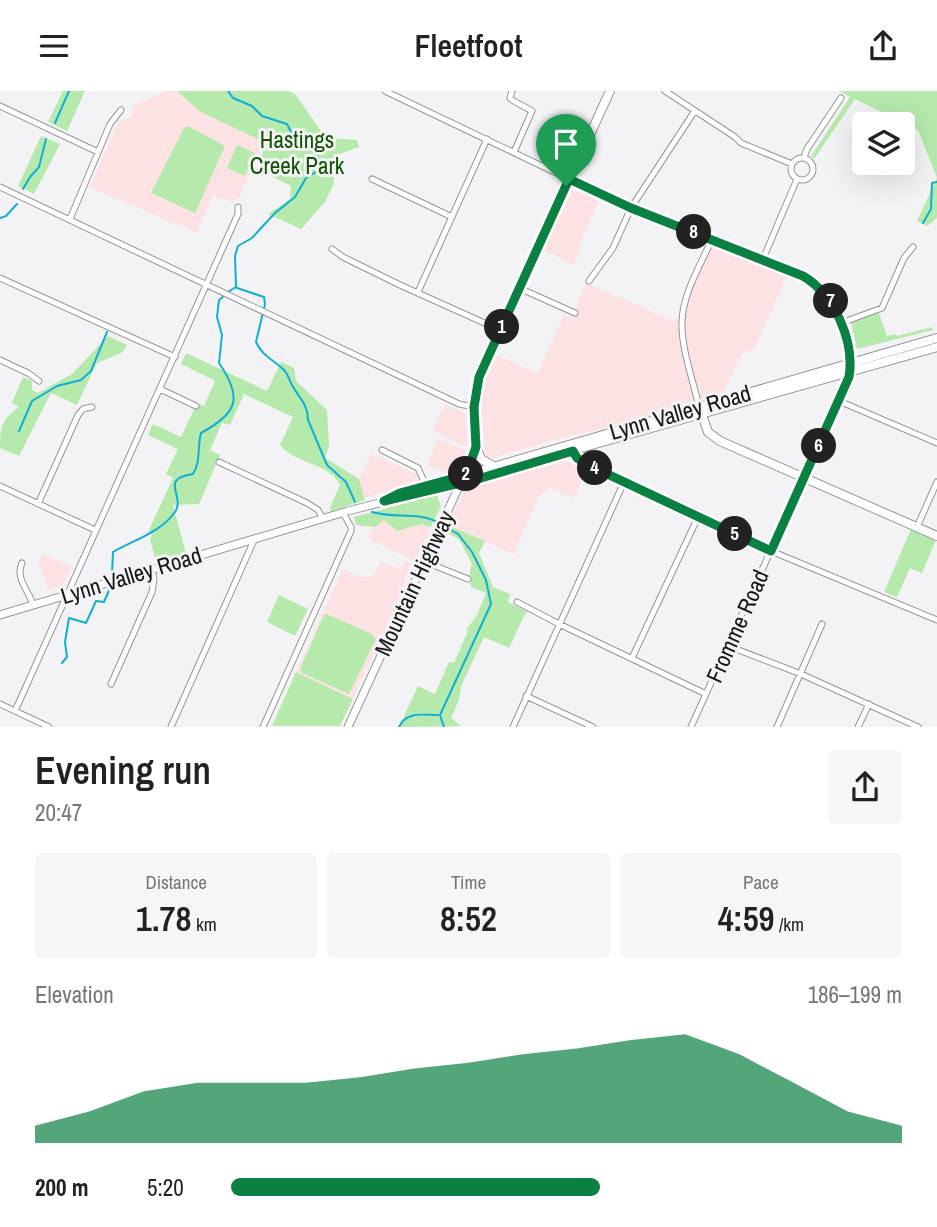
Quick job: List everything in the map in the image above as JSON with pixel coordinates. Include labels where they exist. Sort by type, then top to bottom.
[{"type":"main road","name":"Mountain Highway","points":[[463,478],[476,447],[474,407],[479,377],[610,91]]},
{"type":"main road","name":"Lynn Valley Road","points":[[463,478],[850,367],[937,338]]},
{"type":"main road","name":"Lynn Valley Road","points":[[850,367],[937,347]]},
{"type":"main road","points":[[700,411],[708,432],[720,441],[937,536]]},
{"type":"main road","points":[[476,447],[481,459],[493,466]]},
{"type":"main road","name":"Lynn Valley Road","points":[[463,478],[493,466],[574,447]]},
{"type":"street","points":[[512,91],[510,98],[532,111],[514,152]]},
{"type":"street","points":[[665,91],[741,143],[792,164]]},
{"type":"street","points":[[388,92],[631,208],[763,259],[813,283],[833,304],[841,323],[850,367]]},
{"type":"street","points":[[804,157],[841,98]]},
{"type":"street","points":[[0,106],[98,152]]},
{"type":"street","points":[[70,219],[110,124],[121,110]]},
{"type":"street","points":[[589,281],[613,248],[631,208],[694,112]]},
{"type":"street","points":[[418,292],[487,139]]},
{"type":"street","points":[[804,157],[813,165],[812,174],[806,180],[797,179],[792,173],[792,164],[798,158],[804,157]]},
{"type":"street","points":[[372,179],[452,216]]},
{"type":"street","points":[[763,259],[797,179]]},
{"type":"street","points":[[0,187],[459,404],[474,407]]},
{"type":"street","points":[[15,711],[175,358],[239,207]]},
{"type":"street","points":[[700,411],[682,319],[689,293],[712,239]]},
{"type":"street","points":[[841,323],[883,308],[904,258],[913,247]]},
{"type":"street","points":[[332,249],[343,257],[500,330]]},
{"type":"street","points":[[0,278],[175,358]]},
{"type":"street","points":[[519,288],[575,313]]},
{"type":"street","points":[[0,360],[39,381]]},
{"type":"street","name":"Fromme Road","points":[[691,726],[839,401],[850,367]]},
{"type":"street","points":[[160,389],[196,406]]},
{"type":"street","points":[[839,401],[937,443]]},
{"type":"street","points":[[38,504],[78,415],[83,409],[92,407]]},
{"type":"street","points":[[574,447],[580,460],[624,482],[771,551],[937,620]]},
{"type":"street","points":[[382,450],[418,468],[427,488]]},
{"type":"street","points":[[219,462],[313,506],[323,519]]},
{"type":"street","name":"Lynn Valley Road","points":[[0,614],[463,478]]},
{"type":"street","name":"Mountain Highway","points":[[348,726],[463,478]]},
{"type":"street","points":[[513,726],[624,482]]},
{"type":"street","points":[[917,527],[937,482]]},
{"type":"street","points":[[0,486],[95,530]]},
{"type":"street","points":[[263,726],[351,531],[343,513]]},
{"type":"street","points":[[632,658],[698,517]]},
{"type":"street","points":[[171,726],[256,538]]},
{"type":"street","points":[[424,561],[468,579]]},
{"type":"street","points":[[22,563],[22,583],[33,604]]},
{"type":"street","points":[[111,684],[152,592],[152,569]]},
{"type":"street","points":[[517,601],[706,694]]},
{"type":"street","points":[[778,726],[822,624]]},
{"type":"street","points":[[728,646],[801,674],[918,726]]},
{"type":"street","points":[[526,696],[593,726]]},
{"type":"street","points":[[0,704],[49,726]]},
{"type":"street","points":[[858,726],[869,704]]},
{"type":"shaded area","points":[[165,91],[177,91],[199,111],[265,142],[239,198],[231,202],[213,195],[197,233],[90,187],[118,122],[130,118],[132,106]]},
{"type":"shaded area","points":[[575,190],[599,201],[578,248],[581,250],[574,265],[543,248],[570,192]]},
{"type":"shaded area","points":[[712,247],[787,276],[754,349],[742,353],[724,390],[726,391],[606,428],[488,459],[485,456],[481,395],[497,355],[537,374],[564,315],[571,318],[586,283],[676,322]]},
{"type":"shaded area","points":[[445,404],[466,414],[467,447],[432,430]]},
{"type":"shaded area","points":[[438,439],[466,451],[458,470],[446,473],[427,465]]},
{"type":"shaded area","points":[[371,454],[416,474],[418,481],[364,498],[359,479]]},
{"type":"shaded area","points":[[562,459],[586,471],[574,498],[550,488],[539,496],[514,554],[447,525],[466,488]]},
{"type":"shaded area","points":[[384,519],[397,531],[422,524],[431,527],[415,561],[369,539],[373,528]]},
{"type":"shaded area","points":[[43,554],[72,567],[63,586],[48,590],[39,562]]},
{"type":"shaded area","points":[[406,560],[412,563],[404,581],[405,585],[353,699],[296,672],[343,569],[360,577],[373,576],[381,562],[401,570]]},
{"type":"green space","points":[[63,91],[85,91],[67,131],[48,122]]},
{"type":"green space","name":"Hastings Creek Park","points":[[177,91],[288,91],[295,94],[326,138],[357,140],[359,147],[334,156],[334,183],[325,202],[301,229],[268,214],[290,199],[291,186],[260,170],[264,142],[199,111]]},
{"type":"green space","points":[[839,91],[937,91],[937,178],[918,130],[915,129],[915,112],[881,112],[855,99],[814,159],[811,156],[850,97]]},
{"type":"green space","points":[[188,126],[225,146],[195,213],[151,193],[184,128]]},
{"type":"green space","points":[[41,136],[60,144],[34,194],[18,186]]},
{"type":"green space","points":[[237,145],[255,153],[245,176],[227,168]]},
{"type":"green space","points":[[937,178],[937,218],[927,226],[917,221]]},
{"type":"green space","points":[[878,310],[887,336],[932,327],[933,330],[857,349],[850,318]]},
{"type":"green space","points":[[108,336],[127,345],[123,352],[97,363],[77,405],[51,393],[19,456],[0,448],[3,424],[19,407],[12,403],[23,377],[32,381],[32,390],[38,393],[72,374]]},
{"type":"green space","points":[[186,353],[267,391],[281,362],[294,368],[296,381],[327,410],[329,446],[325,458],[359,479],[365,500],[331,511],[340,485],[335,478],[329,472],[294,456],[280,445],[293,417],[244,394],[230,425],[222,423],[210,450],[220,455],[199,504],[173,505],[186,553],[156,562],[150,539],[152,535],[148,532],[173,478],[166,474],[178,449],[148,435],[153,424],[181,437],[197,403],[204,406],[215,381],[181,364]]},
{"type":"green space","points":[[437,495],[441,506],[431,527],[422,524],[397,531],[384,520],[375,527],[356,525],[354,517]]},
{"type":"green space","points":[[449,526],[485,541],[479,553],[493,587],[510,594],[508,602],[528,612],[509,648],[484,637],[461,686],[459,700],[451,718],[461,726],[399,727],[418,686],[435,694],[449,662],[454,663],[468,631],[466,630],[477,615],[486,593],[471,587],[469,575],[472,564],[459,539],[446,532]]},
{"type":"green space","points":[[911,529],[936,540],[922,573],[910,568],[897,597],[884,592]]},
{"type":"green space","points":[[279,595],[308,609],[295,636],[267,622]]},
{"type":"green space","points":[[326,614],[372,634],[376,639],[349,694],[302,673],[300,669]]},
{"type":"green space","points":[[296,672],[353,699],[340,726],[272,726]]},
{"type":"waterway","points":[[55,123],[69,91]]},
{"type":"waterway","points":[[228,91],[233,98],[252,106],[262,116],[287,124],[295,140],[312,145],[321,164],[319,170],[306,178],[295,197],[275,213],[252,238],[238,246],[235,256],[236,286]]},
{"type":"waterway","points":[[23,189],[39,167],[46,139]]},
{"type":"waterway","points":[[923,223],[931,209],[932,183],[937,182]]},
{"type":"waterway","points":[[0,218],[6,216],[17,204]]},
{"type":"waterway","points":[[228,292],[236,287]]},
{"type":"waterway","points":[[237,288],[264,297],[265,304],[256,342],[265,354],[287,373],[305,405],[308,420],[327,465],[346,482],[355,502]]},
{"type":"waterway","points":[[112,574],[113,552],[155,530],[175,512],[178,500],[175,484],[183,476],[193,474],[198,460],[201,433],[223,419],[233,404],[232,386],[219,363],[222,335],[217,317],[219,300],[224,296]]},
{"type":"waterway","points":[[19,431],[32,401],[57,386],[81,380],[91,371],[107,332]]},
{"type":"waterway","points":[[372,512],[423,517],[439,523]]},
{"type":"waterway","points":[[444,526],[458,534],[472,552],[486,580],[491,604],[440,715],[444,727]]},
{"type":"waterway","points":[[62,663],[67,657],[65,642],[69,618],[86,623],[96,601],[104,602],[110,588]]},
{"type":"waterway","points":[[399,727],[410,716],[438,715]]},
{"type":"route","points":[[569,179],[631,208],[790,270],[813,283],[833,304],[841,323],[849,357],[849,377],[771,551],[586,464],[577,458],[573,451],[481,478],[384,501],[400,493],[466,475],[476,447],[474,407],[479,377],[566,186],[569,179]]}]
